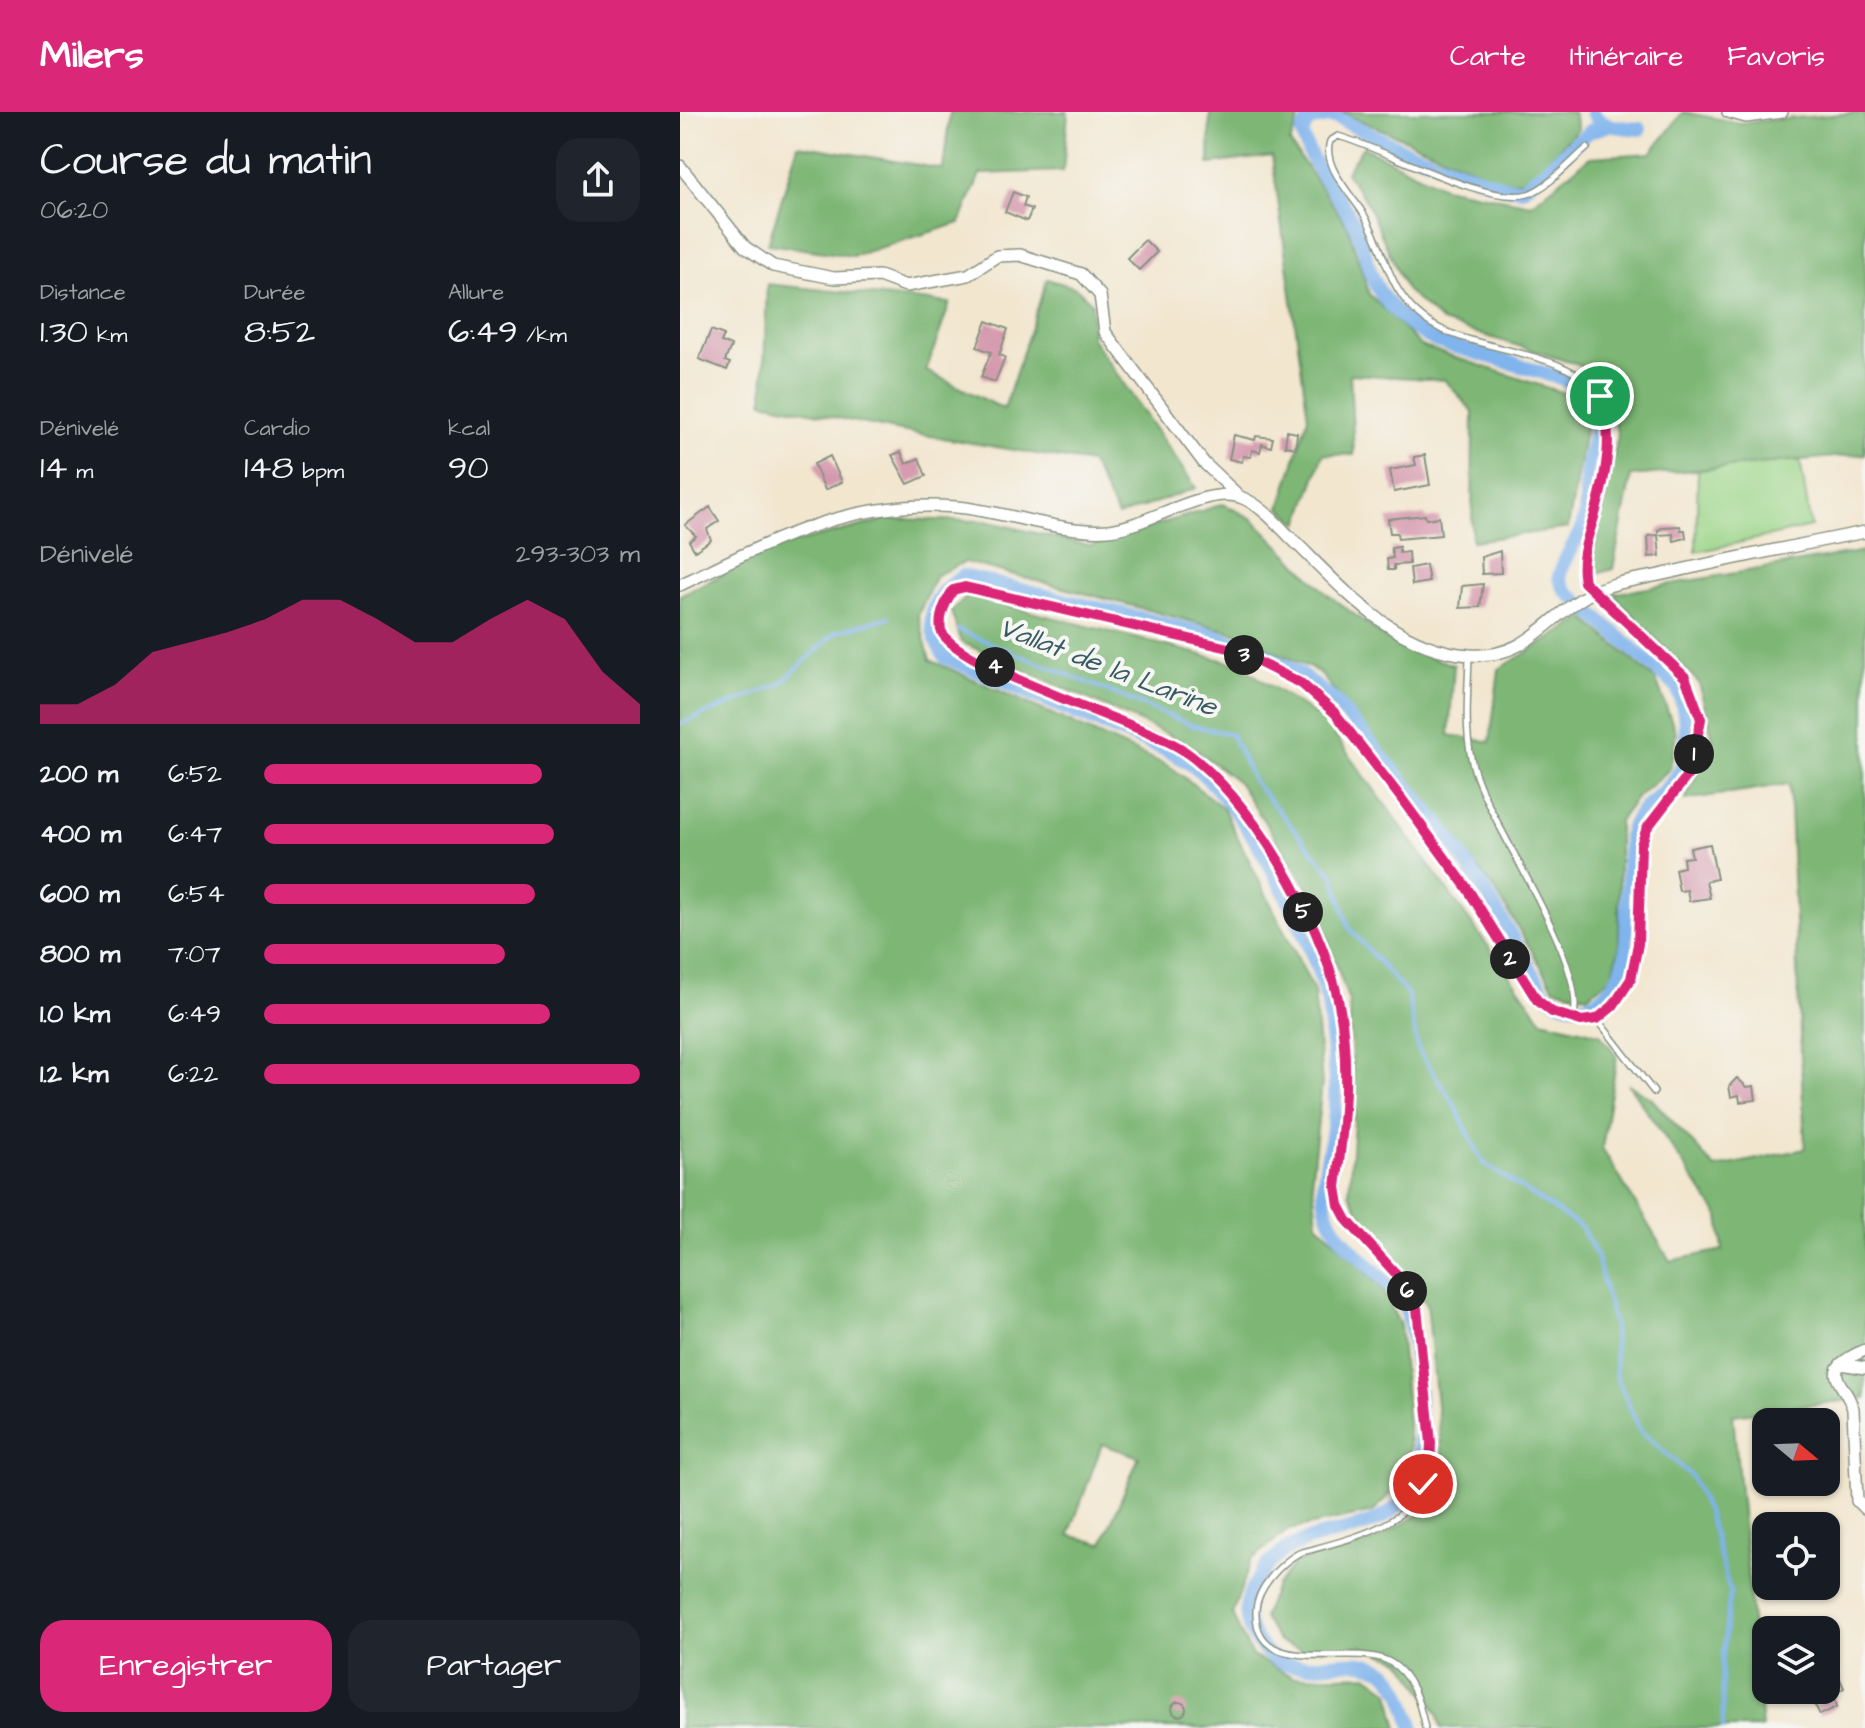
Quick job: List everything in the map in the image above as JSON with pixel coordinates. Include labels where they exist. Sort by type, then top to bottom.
[{"type":"street","points":[[1728,112],[1746,117],[1782,112]]},
{"type":"street","points":[[680,166],[745,247],[773,266],[834,278],[879,276],[906,286],[968,275],[997,256],[1020,255],[1081,274],[1100,295],[1105,332],[1204,463],[1239,496],[1270,518],[1349,594],[1394,631],[1418,643],[1469,655],[1494,655],[1517,649],[1594,592],[1633,580],[1865,532]]},
{"type":"street","points":[[680,585],[787,533],[842,515],[898,507],[955,507],[1093,531],[1142,523],[1204,499],[1239,496]]},
{"type":"street","points":[[1865,1350],[1841,1364],[1836,1374],[1838,1385],[1850,1399],[1853,1409],[1857,1501],[1865,1509]]},
{"type":"street","points":[[1841,1364],[1865,1368]]},
{"type":"lane","points":[[1425,1728],[1412,1684],[1390,1661],[1366,1654],[1298,1658],[1285,1654],[1262,1634],[1256,1612],[1258,1599],[1286,1561],[1299,1553],[1388,1525],[1416,1498],[1430,1466],[1417,1308],[1398,1276],[1347,1220],[1339,1205],[1336,1187],[1346,1071],[1337,998],[1315,936],[1278,859],[1223,781],[1181,748],[1077,707],[957,650],[941,631],[941,616],[953,590],[965,587],[1233,649],[1302,684],[1335,713],[1401,798],[1467,888],[1537,1000],[1552,1012],[1573,1020],[1597,1019],[1613,1006],[1631,979],[1638,944],[1641,845],[1647,828],[1691,771],[1701,719],[1685,677],[1584,582],[1581,569],[1610,434],[1608,414],[1600,396],[1583,379],[1563,368],[1445,332],[1424,319],[1389,278],[1369,222],[1332,166],[1327,151],[1330,141],[1338,136],[1366,143],[1400,160],[1485,190],[1525,195],[1537,190],[1587,148]]},
{"type":"lane","points":[[1469,655],[1466,726],[1473,769],[1486,804],[1539,897],[1576,997],[1577,1008],[1573,1020]]},
{"type":"lane","points":[[1597,1019],[1654,1092]]},
{"type":"green space","points":[[950,112],[1068,112],[1063,171],[980,174],[960,223],[853,256],[768,244],[798,145],[943,169]]},
{"type":"green space","points":[[1210,112],[1308,112],[1300,115],[1290,143],[1348,227],[1369,294],[1421,346],[1573,396],[1587,419],[1568,528],[1472,541],[1473,412],[1445,380],[1350,374],[1354,455],[1323,454],[1299,524],[1280,508],[1308,417],[1272,156],[1209,164]]},
{"type":"green space","points":[[1341,112],[1573,112],[1578,129],[1528,180],[1504,182]]},
{"type":"green space","points":[[1683,112],[1740,123],[1865,112],[1865,454],[1631,476],[1613,569],[1588,576],[1618,435],[1604,388],[1579,365],[1442,322],[1406,290],[1368,205],[1346,172],[1363,147],[1443,187],[1531,204],[1590,157],[1651,153]]},
{"type":"green space","points":[[1047,279],[1076,288],[1092,303],[1092,338],[1196,488],[1118,516],[1091,463],[895,430],[763,402],[767,284],[950,303],[926,371],[1004,409]]},
{"type":"green space","points":[[1800,460],[1811,527],[1696,552],[1698,470]]},
{"type":"green space","points":[[1223,504],[1253,519],[1327,594],[1398,647],[1454,665],[1449,735],[1490,742],[1499,669],[1584,618],[1656,680],[1676,733],[1670,769],[1636,798],[1619,821],[1619,949],[1612,977],[1587,996],[1554,988],[1494,888],[1319,672],[1236,633],[965,562],[936,575],[918,615],[930,660],[1171,767],[1223,808],[1314,991],[1322,1083],[1312,1175],[1317,1223],[1381,1287],[1400,1325],[1410,1448],[1398,1485],[1373,1512],[1288,1530],[1251,1560],[1232,1615],[1252,1656],[1293,1677],[1367,1675],[1389,1691],[1398,1728],[680,1728],[680,595],[781,546],[889,519],[986,521],[1090,546]],"holes":[[[1102,1444],[1139,1457],[1102,1544],[1069,1535]]]},
{"type":"green space","points":[[1865,551],[1865,1398],[1787,1408],[1752,1408],[1752,1413],[1733,1415],[1752,1620],[1752,1704],[1760,1704],[1762,1728],[1441,1728],[1437,1712],[1401,1660],[1361,1646],[1302,1650],[1279,1642],[1263,1618],[1276,1586],[1296,1562],[1373,1542],[1419,1514],[1443,1467],[1427,1304],[1376,1241],[1349,1193],[1355,1109],[1349,1002],[1313,895],[1238,782],[1189,744],[961,642],[951,611],[968,596],[1238,664],[1325,722],[1542,1020],[1600,1034],[1617,1056],[1602,1148],[1670,1261],[1723,1250],[1719,1216],[1628,1084],[1651,1098],[1715,1168],[1805,1149],[1789,784],[1685,800],[1713,739],[1699,683],[1613,594]]},
{"type":"building","points":[[1013,192],[1026,197],[1023,206],[1032,209],[1027,221],[1005,212]]},
{"type":"building","points":[[1145,240],[1157,252],[1139,270],[1127,258]]},
{"type":"building","points":[[987,321],[1008,329],[999,355],[1005,357],[995,382],[981,377],[991,352],[977,347]]},
{"type":"building","points":[[711,330],[724,335],[721,342],[731,346],[725,361],[730,363],[727,370],[699,359]]},
{"type":"building","points":[[1287,431],[1297,433],[1296,448],[1285,446]]},
{"type":"building","points":[[1234,435],[1255,440],[1256,436],[1273,438],[1271,447],[1262,444],[1260,452],[1252,450],[1251,457],[1243,456],[1242,462],[1229,459]]},
{"type":"building","points":[[901,452],[906,464],[919,458],[926,476],[908,484],[892,455]]},
{"type":"building","points":[[1425,455],[1430,485],[1394,492],[1390,470],[1416,465],[1414,457]]},
{"type":"building","points":[[830,456],[842,482],[825,490],[814,464]]},
{"type":"building","points":[[710,507],[719,521],[707,529],[711,540],[695,551],[689,541],[696,536],[685,525]]},
{"type":"building","points":[[1425,515],[1426,519],[1439,517],[1441,535],[1398,539],[1397,533],[1390,533],[1388,519]]},
{"type":"building","points":[[1680,526],[1681,530],[1685,530],[1686,538],[1674,541],[1673,534],[1658,535],[1658,530],[1664,527]]},
{"type":"building","points":[[1658,535],[1660,556],[1649,557],[1648,536]]},
{"type":"building","points":[[1399,547],[1399,553],[1408,552],[1409,564],[1394,565],[1394,570],[1388,570],[1387,559],[1393,558],[1391,548]]},
{"type":"building","points":[[1500,551],[1501,573],[1482,574],[1481,557]]},
{"type":"building","points":[[1426,565],[1429,582],[1412,585],[1410,568]]},
{"type":"building","points":[[1483,584],[1480,607],[1460,608],[1462,586]]},
{"type":"building","points":[[1710,844],[1717,879],[1706,881],[1710,898],[1689,901],[1687,890],[1679,891],[1675,869],[1684,867],[1683,858],[1692,857],[1690,848]]},
{"type":"building","points":[[1737,1078],[1747,1087],[1754,1086],[1756,1100],[1740,1102],[1739,1095],[1731,1097],[1729,1086]]},
{"type":"building","points":[[1179,1702],[1186,1709],[1179,1716],[1172,1709]]},
{"type":"building","points":[[1836,1704],[1837,1707],[1820,1715],[1815,1705]]},
{"type":"waterway","points":[[1592,112],[1606,124],[1640,129]]},
{"type":"waterway","points":[[1413,1728],[1398,1687],[1381,1669],[1350,1662],[1302,1666],[1286,1664],[1272,1658],[1260,1645],[1247,1618],[1251,1591],[1273,1559],[1316,1537],[1382,1518],[1400,1503],[1415,1480],[1420,1446],[1416,1365],[1404,1306],[1387,1283],[1345,1242],[1326,1207],[1325,1171],[1335,1113],[1334,1064],[1328,1005],[1306,939],[1272,868],[1229,803],[1207,778],[1167,751],[945,657],[934,633],[933,611],[942,592],[963,576],[1216,636],[1258,651],[1297,672],[1334,700],[1440,825],[1487,894],[1544,992],[1572,1005],[1596,1001],[1615,982],[1626,954],[1629,836],[1638,816],[1675,779],[1684,758],[1686,733],[1677,687],[1565,590],[1559,577],[1584,520],[1587,471],[1596,418],[1594,407],[1578,388],[1561,378],[1436,341],[1398,314],[1377,286],[1357,229],[1312,159],[1302,133],[1308,121],[1333,116],[1403,150],[1504,187],[1522,189],[1590,131],[1609,125]]},
{"type":"waterway","name":"Vallat de la Larine","points":[[680,724],[780,684],[836,632],[889,617]]},
{"type":"waterway","name":"Vallat de la Larine","points":[[958,630],[1194,726],[1231,734],[1254,782],[1334,876],[1349,928],[1408,995],[1418,1050],[1453,1102],[1483,1163],[1582,1228],[1597,1257],[1614,1326],[1616,1376],[1640,1430],[1691,1476],[1708,1514],[1730,1592],[1722,1662],[1723,1728]]},
{"type":"route","points":[[1423,1484],[1430,1466],[1431,1443],[1417,1308],[1398,1276],[1347,1220],[1339,1205],[1336,1187],[1346,1071],[1337,998],[1315,936],[1278,859],[1223,781],[1181,748],[1077,707],[1038,685],[957,650],[941,631],[941,616],[953,590],[965,587],[1233,649],[1302,684],[1335,713],[1401,798],[1467,888],[1528,989],[1543,1007],[1573,1020],[1597,1019],[1613,1006],[1631,979],[1638,944],[1641,845],[1647,828],[1691,771],[1701,719],[1685,677],[1584,582],[1582,556],[1597,507],[1610,434],[1608,414],[1600,396]]}]
